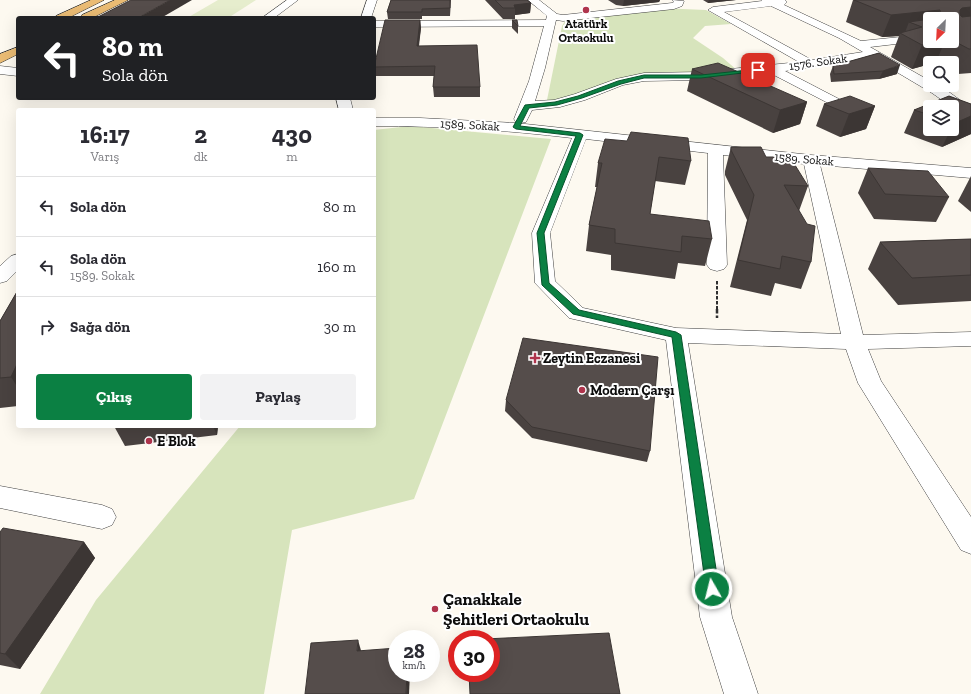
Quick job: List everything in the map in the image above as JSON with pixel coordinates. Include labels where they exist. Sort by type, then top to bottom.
[{"type":"main road","points":[[64,16],[99,0]]},
{"type":"main road","points":[[89,16],[123,0]]},
{"type":"main road","points":[[0,59],[16,51]]},
{"type":"street","points":[[270,16],[293,0]]},
{"type":"street","points":[[367,16],[372,0]]},
{"type":"street","points":[[516,127],[527,106],[552,15],[533,0]]},
{"type":"street","points":[[376,24],[551,20],[674,6],[680,4],[677,0]]},
{"type":"street","points":[[793,1],[770,2],[714,10],[810,64]]},
{"type":"street","points":[[770,2],[844,36],[945,96],[971,114]]},
{"type":"street","points":[[859,45],[923,38]]},
{"type":"street","name":"1576. Sokak","points":[[527,106],[555,104],[580,97],[620,82],[644,77],[701,76],[772,69],[874,54]]},
{"type":"street","points":[[772,69],[864,117]]},
{"type":"street","points":[[0,70],[16,72]]},
{"type":"street","points":[[945,96],[965,95]]},
{"type":"street","name":"1589. Sokak","points":[[376,122],[420,122],[516,127],[810,160],[971,173]]},
{"type":"street","points":[[580,135],[541,233],[545,283],[576,312],[676,335],[854,342],[971,339]]},
{"type":"street","points":[[715,150],[717,266]]},
{"type":"street","points":[[810,160],[854,342],[870,383],[971,541]]},
{"type":"street","points":[[0,252],[16,254]]},
{"type":"street","points":[[0,277],[16,262]]},
{"type":"street","points":[[676,335],[716,618],[741,694]]},
{"type":"street","points":[[0,497],[102,517]]},
{"type":"path","points":[[716,337],[717,266]]},
{"type":"green space","points":[[218,0],[256,0],[231,16],[190,16]]},
{"type":"green space","points":[[659,8],[706,10],[731,24],[705,26],[693,38],[723,58],[738,71],[616,80],[556,101],[547,100],[562,26],[565,21],[572,18]]},
{"type":"green space","points":[[410,126],[551,139],[414,499],[292,530],[264,694],[40,694],[96,600],[238,428],[376,428],[376,130]]},
{"type":"building","points":[[131,0],[170,0],[142,16],[100,16]]},
{"type":"building","points":[[391,0],[450,0],[450,8],[422,9],[422,12],[387,12]]},
{"type":"building","points":[[495,0],[527,0],[531,3],[514,5],[515,8],[503,8]]},
{"type":"building","points":[[854,0],[971,0],[971,7],[962,8],[960,10],[960,15],[962,17],[971,16],[971,49],[959,44],[959,12],[940,12],[940,10],[891,15]]},
{"type":"building","points":[[385,20],[420,20],[417,46],[477,45],[480,87],[433,87],[435,66],[376,67],[376,58]]},
{"type":"building","points":[[512,20],[517,20],[518,26]]},
{"type":"building","points":[[923,20],[923,45],[900,33],[922,27],[909,22]]},
{"type":"building","points":[[879,53],[900,65],[883,71],[834,74],[833,66]]},
{"type":"building","points":[[718,63],[807,102],[780,110],[692,69]]},
{"type":"building","points":[[850,96],[875,106],[849,114],[824,104]]},
{"type":"building","points":[[949,96],[971,104],[971,116],[959,121],[959,100],[939,100]]},
{"type":"building","points":[[923,106],[923,113],[914,110]]},
{"type":"building","points":[[631,132],[688,138],[691,161],[659,157],[650,214],[709,221],[712,239],[682,236],[681,252],[615,243],[615,229],[589,225],[602,163],[598,163],[605,139],[627,141]]},
{"type":"building","points":[[731,147],[761,147],[766,157],[790,157],[808,186],[784,185],[807,224],[815,226],[811,262],[782,256],[780,269],[738,260],[754,195],[731,150]]},
{"type":"building","points":[[868,168],[928,171],[949,197],[885,194]]},
{"type":"building","points":[[971,239],[971,275],[912,278],[880,242]]},
{"type":"building","points":[[16,293],[16,366],[11,377],[0,378],[0,321]]},
{"type":"building","name":"Modern Çarşı","points":[[523,338],[658,357],[650,451],[532,427],[506,400]]},
{"type":"building","points":[[3,528],[84,542],[5,654],[0,653],[0,532]]},
{"type":"building","points":[[609,633],[620,694],[470,694],[469,682],[500,682],[500,638]]},
{"type":"building","points":[[358,640],[357,651],[388,649],[388,682],[407,682],[406,694],[305,694],[311,643]]},
{"type":"place","name":"Atatürk Ortaokulu","points":[[586,10]]},
{"type":"place","name":"Zeytin Eczanesi","points":[[535,358]]},
{"type":"place","name":"Modern Çarşı","points":[[582,390]]},
{"type":"place","name":"E Blok","points":[[149,441]]},
{"type":"place","name":"Çanakkale Şehitleri Ortaokulu","points":[[435,609]]},
{"type":"route","points":[[712,589],[676,335],[576,312],[545,283],[541,233],[580,135],[516,127],[527,106],[555,104],[580,97],[620,82],[644,77],[701,76],[758,70]]}]
